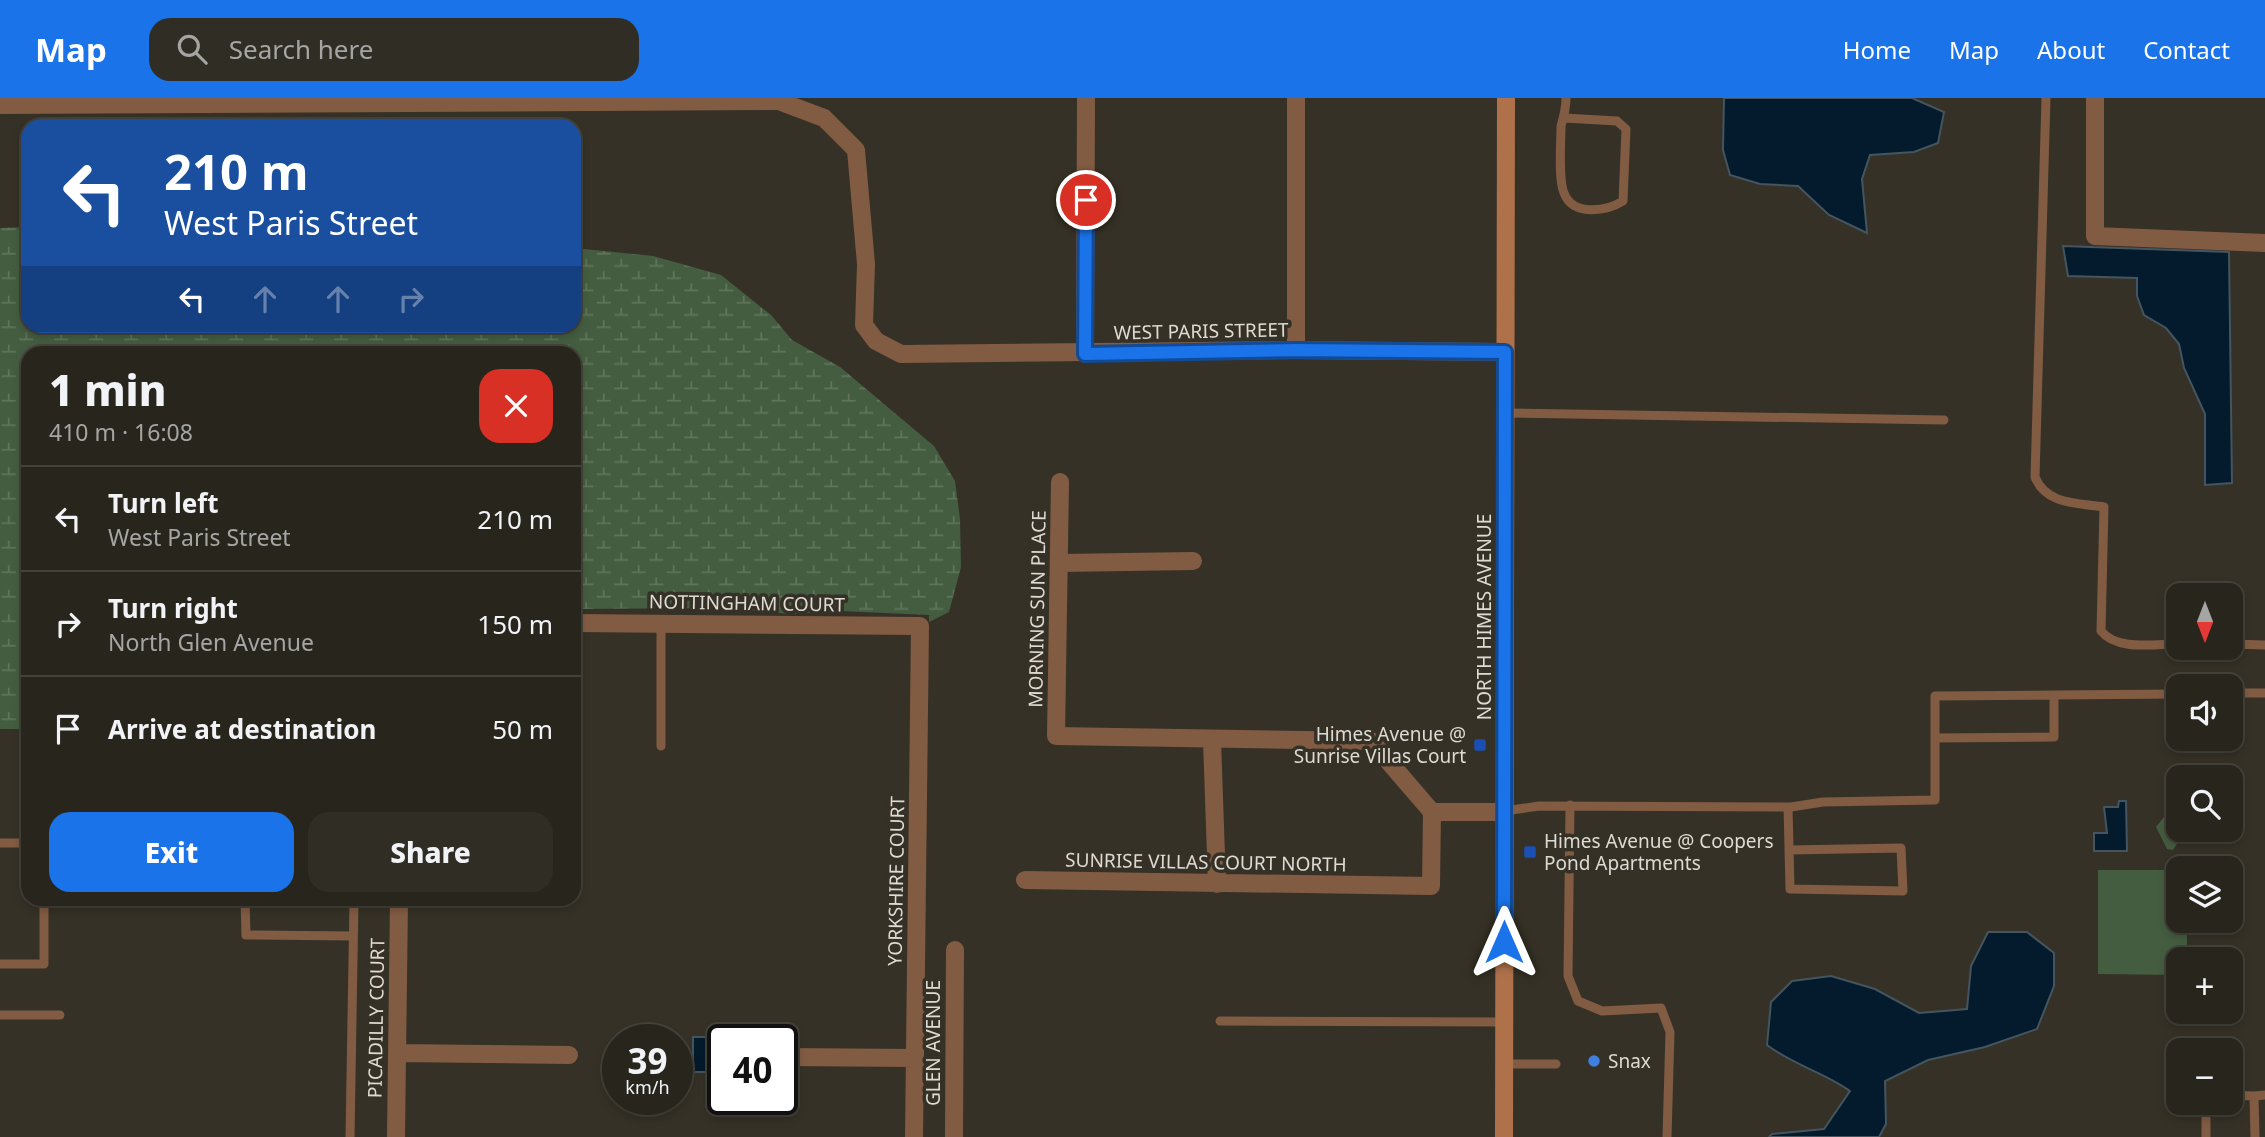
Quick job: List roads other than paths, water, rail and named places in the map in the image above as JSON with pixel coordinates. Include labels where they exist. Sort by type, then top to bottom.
[{"type":"street","points":[[1085,354],[1086,98]]},
{"type":"street","points":[[1296,98],[1296,350]]},
{"type":"street","name":"NORTH HIMES AVENUE","points":[[1504,1137],[1506,98]]},
{"type":"street","points":[[2095,98],[2095,236],[2265,243]]},
{"type":"street","name":"WEST PARIS STREET","points":[[0,105],[779,101],[824,118],[856,150],[866,264],[864,325],[876,341],[901,355],[1296,350],[1505,352]]},
{"type":"street","name":"MORNING SUN PLACE","points":[[1060,482],[1056,736],[1212,740]]},
{"type":"street","points":[[1060,563],[1193,561]]},
{"type":"street","name":"NOTTINGHAM COURT","points":[[581,622],[919,626]]},
{"type":"street","name":"YORKSHIRE COURT","points":[[914,1137],[919,626]]},
{"type":"street","points":[[1217,884],[1212,740],[1371,741],[1432,811],[1504,811]]},
{"type":"street","name":"SUNRISE VILLAS COURT NORTH","points":[[1024,880],[1431,886],[1432,811]]},
{"type":"street","name":"PICADILLY COURT","points":[[396,1137],[398,906]]},
{"type":"street","name":"GLEN AVENUE","points":[[954,1137],[955,950]]},
{"type":"street","points":[[397,1054],[569,1055]]},
{"type":"street","points":[[798,1057],[915,1058]]},
{"type":"lane","points":[[1564,118],[1617,121],[1626,129],[1626,192],[1623,201],[1614,207],[1608,210],[1582,208],[1574,205],[1564,193],[1561,126],[1566,98]]},
{"type":"lane","points":[[2046,98],[2035,477],[2039,487],[2052,499],[2104,507],[2101,631],[2118,643],[2166,644]]},
{"type":"lane","points":[[1505,413],[1944,420]]},
{"type":"lane","points":[[661,624],[661,746]]},
{"type":"lane","points":[[2244,644],[2265,645]]},
{"type":"lane","points":[[2243,693],[2265,693]]},
{"type":"lane","points":[[1504,811],[1570,805],[1788,807],[1824,802],[1934,800],[1934,696],[2166,694]]},
{"type":"lane","points":[[1934,738],[2054,737],[2054,695]]},
{"type":"lane","points":[[1570,805],[1568,976],[1578,1001],[1602,1011],[1661,1008],[1670,1032],[1667,1137]]},
{"type":"lane","points":[[1788,807],[1789,850],[1790,889],[1903,891],[1900,848],[1789,850]]},
{"type":"lane","points":[[0,842],[21,843]]},
{"type":"lane","points":[[0,964],[44,964],[44,906]]},
{"type":"lane","points":[[245,906],[246,935],[353,936]]},
{"type":"lane","points":[[350,1137],[354,906]]},
{"type":"lane","points":[[0,1015],[60,1016]]},
{"type":"lane","points":[[1220,1021],[1504,1022]]},
{"type":"lane","points":[[1504,1064],[1556,1064]]},
{"type":"lane","points":[[2243,1096],[2265,1096]]},
{"type":"lane","points":[[2254,1096],[2255,1137]]},
{"type":"lane","points":[[2206,1115],[2206,1137]]},
{"type":"water","points":[[1724,98],[1912,98],[1944,112],[1938,143],[1914,152],[1870,155],[1862,179],[1867,233],[1829,215],[1798,186],[1760,184],[1730,175],[1723,150]]},
{"type":"water","points":[[2063,246],[2229,252],[2232,483],[2205,485],[2205,414],[2184,368],[2179,344],[2166,328],[2144,315],[2137,296],[2137,278],[2068,276]]},
{"type":"water","points":[[2119,801],[2126,801],[2127,851],[2094,851],[2094,833],[2107,833],[2104,807],[2118,807]]},
{"type":"water","points":[[1988,932],[2027,932],[2054,953],[2054,986],[2037,1029],[1985,1047],[1928,1060],[1885,1081],[1886,1124],[1879,1137],[1769,1137],[1772,1134],[1824,1129],[1850,1091],[1767,1045],[1771,1002],[1792,981],[1831,976],[1875,989],[1919,1013],[1967,1009],[1971,966]]},
{"type":"water","points":[[693,1037],[707,1037],[707,1072],[693,1072]]},
{"type":"place","name":"Himes Avenue @ Sunrise Villas Court","points":[[1480,745]]},
{"type":"place","name":"Himes Avenue @ Coopers Pond Apartments","points":[[1530,852]]},
{"type":"place","name":"Snax","points":[[1594,1061]]}]
